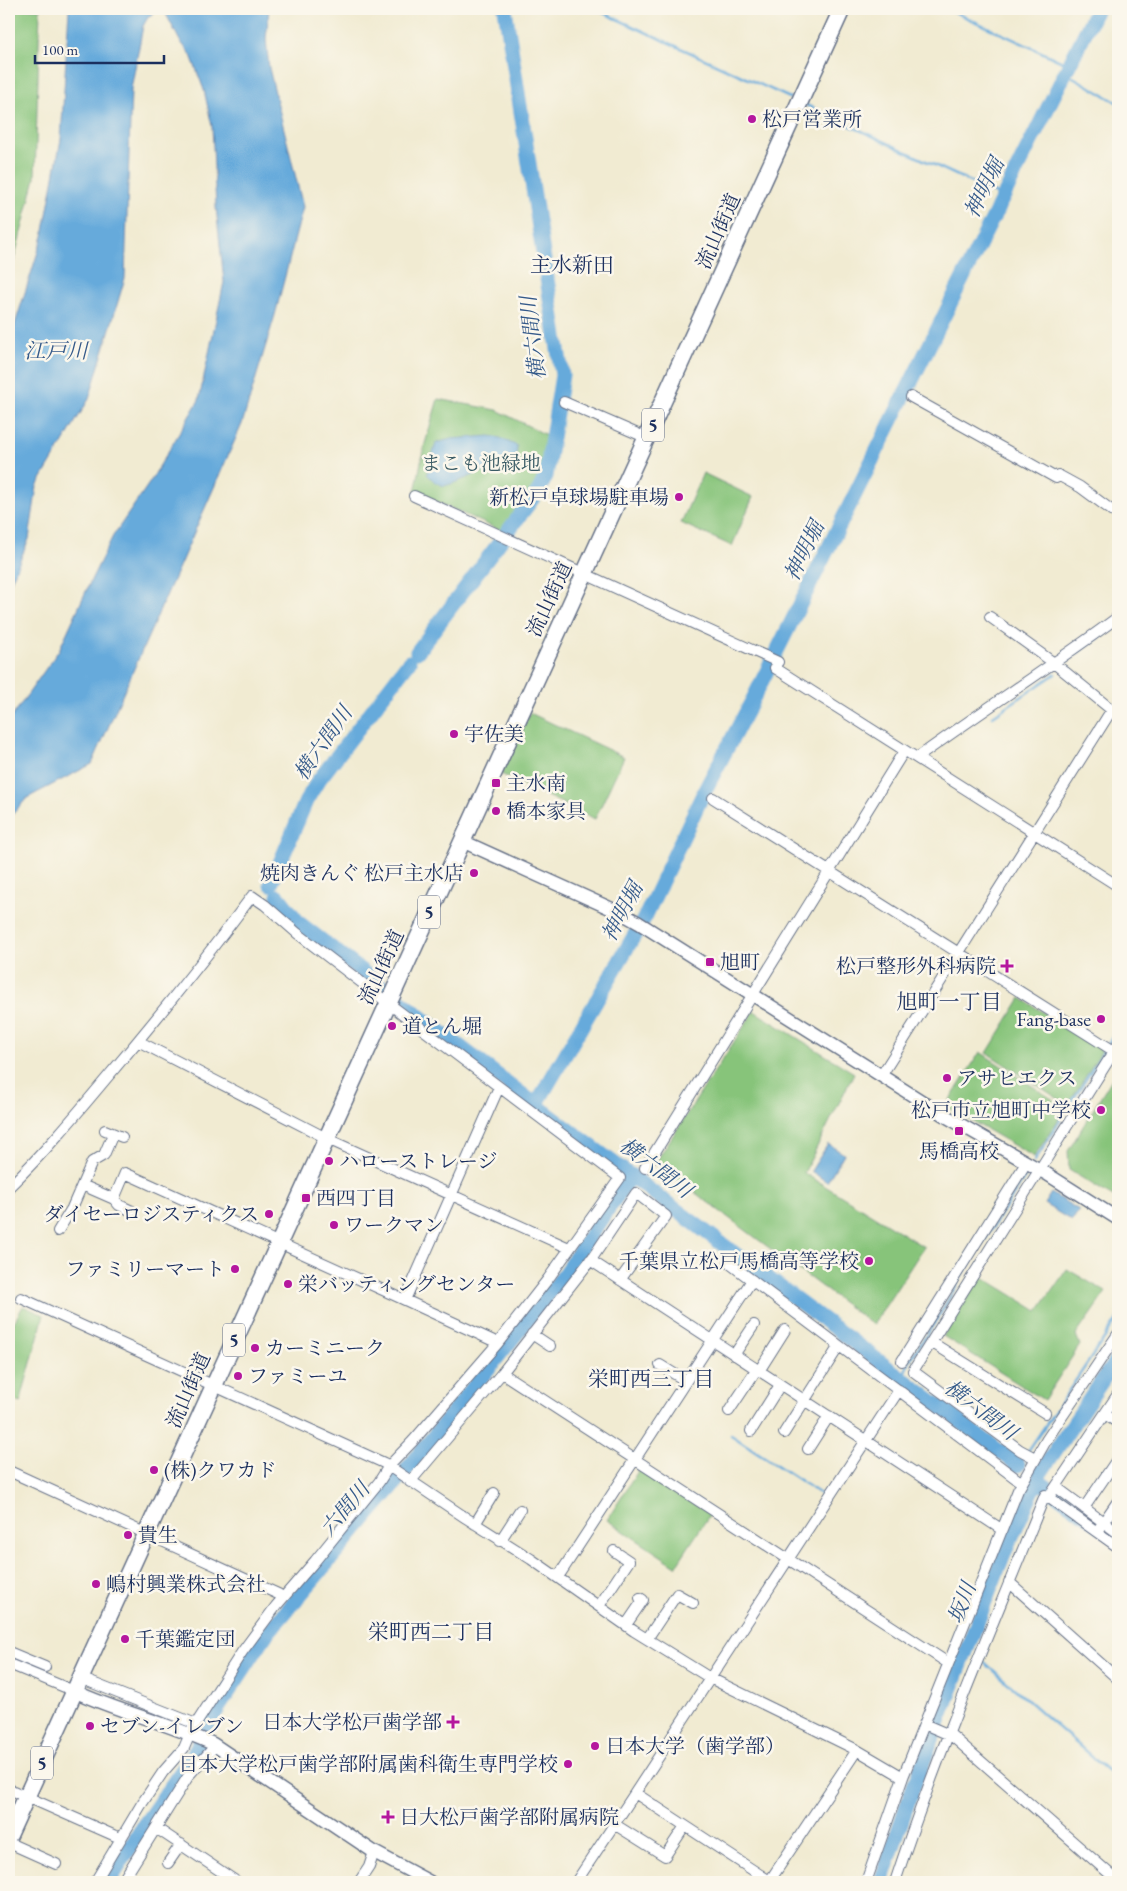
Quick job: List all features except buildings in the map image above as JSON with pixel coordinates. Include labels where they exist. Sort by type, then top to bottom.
[{"type":"main road","name":"流山街道","points":[[9,1835],[842,9]]},
{"type":"street","points":[[911,397],[1057,477],[1080,487],[1118,515]]},
{"type":"street","points":[[564,402],[646,438]]},
{"type":"street","points":[[414,496],[767,656],[777,665],[904,751],[1118,886]]},
{"type":"street","points":[[881,1076],[1034,832],[1115,713],[1054,663],[990,616]]},
{"type":"street","points":[[917,758],[978,713],[1054,663],[1118,617]]},
{"type":"street","points":[[645,1168],[904,751]]},
{"type":"street","points":[[713,798],[958,953],[1116,1048],[913,1370],[1024,1451],[1033,1462]]},
{"type":"street","points":[[462,840],[643,925],[881,1076],[1118,1219]]},
{"type":"street","points":[[9,1187],[60,1133],[138,1041],[190,978],[252,896],[297,933],[389,1001],[499,1088],[620,1178],[578,1239],[569,1248],[548,1279],[498,1343],[389,1466],[379,1482],[253,1637],[196,1724],[184,1748],[163,1772],[120,1838],[95,1882]]},
{"type":"street","points":[[138,1041],[326,1138],[569,1248]]},
{"type":"street","points":[[404,1300],[499,1088]]},
{"type":"street","points":[[58,1231],[72,1208],[92,1162],[104,1155],[113,1134]]},
{"type":"street","points":[[902,1361],[1026,1163]]},
{"type":"street","points":[[114,1199],[125,1173],[498,1343]]},
{"type":"street","points":[[82,1185],[114,1199],[126,1212]]},
{"type":"street","points":[[410,1482],[502,1373],[590,1260],[636,1194],[666,1216],[620,1280]]},
{"type":"street","points":[[590,1260],[1001,1529]]},
{"type":"street","points":[[729,1263],[1023,1482]]},
{"type":"street","points":[[558,1577],[752,1280]]},
{"type":"street","points":[[950,1285],[962,1292]]},
{"type":"street","points":[[21,1298],[389,1466],[410,1482],[558,1577],[626,1625],[710,1678],[856,1750],[903,1777]]},
{"type":"street","points":[[734,1355],[754,1325]]},
{"type":"street","points":[[730,1411],[785,1330]]},
{"type":"street","points":[[532,1334],[550,1346]]},
{"type":"street","points":[[866,1882],[903,1777],[1001,1529],[1033,1462],[1118,1334]]},
{"type":"street","points":[[931,1342],[1045,1413]]},
{"type":"street","points":[[784,1433],[839,1346]]},
{"type":"street","points":[[660,1365],[686,1382]]},
{"type":"street","points":[[502,1373],[948,1663]]},
{"type":"street","points":[[751,1432],[780,1385]]},
{"type":"street","points":[[576,1882],[899,1390]]},
{"type":"street","points":[[895,1882],[947,1733],[1045,1495],[1052,1493],[1118,1394]]},
{"type":"street","points":[[1105,1414],[1118,1423]]},
{"type":"street","points":[[808,1449],[830,1416]]},
{"type":"street","points":[[1084,1508],[1118,1458]]},
{"type":"street","points":[[9,1471],[278,1594],[283,1598]]},
{"type":"street","points":[[474,1524],[494,1493]]},
{"type":"street","points":[[1052,1493],[1084,1508],[1118,1533]]},
{"type":"street","points":[[1052,1493],[1118,1548]]},
{"type":"street","points":[[1097,1532],[1118,1501]]},
{"type":"street","points":[[500,1541],[520,1510]]},
{"type":"street","points":[[598,1606],[629,1560],[614,1550]]},
{"type":"street","points":[[1009,1582],[1118,1679]]},
{"type":"street","points":[[648,1639],[677,1594],[692,1603]]},
{"type":"street","points":[[626,1625],[643,1600],[640,1598]]},
{"type":"street","points":[[9,1652],[45,1666]]},
{"type":"street","points":[[9,1664],[77,1685],[95,1700],[192,1731],[374,1852],[430,1882]]},
{"type":"street","points":[[925,1724],[947,1733],[1118,1881]]},
{"type":"street","points":[[122,1882],[189,1774],[213,1744]]},
{"type":"street","points":[[634,1793],[770,1882],[856,1750]]},
{"type":"street","points":[[9,1788],[120,1838]]},
{"type":"street","points":[[614,1824],[665,1856],[685,1826]]},
{"type":"street","points":[[156,1828],[237,1882]]},
{"type":"street","points":[[9,1843],[52,1859]]},
{"type":"street","points":[[168,1863],[180,1844]]},
{"type":"street","points":[[359,1882],[369,1867],[374,1852]]},
{"type":"green space","points":[[9,9],[40,9],[35,178],[10,276]]},
{"type":"green space","name":"まこも池緑地","points":[[438,399],[497,410],[548,436],[546,466],[538,488],[504,532],[415,492],[424,447]]},
{"type":"green space","points":[[703,473],[753,497],[732,546],[681,523]]},
{"type":"green space","points":[[530,713],[624,757],[595,819],[501,774]]},
{"type":"green space","points":[[1021,998],[1102,1050],[1068,1105],[987,1053]]},
{"type":"green space","points":[[754,1011],[854,1073],[804,1173],[924,1247],[873,1325],[655,1163]]},
{"type":"green space","points":[[980,1052],[1066,1108],[1034,1157],[946,1106]]},
{"type":"green space","name":"松戸市立旭町中学校","points":[[1118,1069],[1118,1200],[1069,1170],[1068,1151]]},
{"type":"green space","points":[[1067,1269],[1106,1292],[1076,1335],[1080,1345],[1044,1400],[943,1336],[981,1276],[1038,1311]]},
{"type":"green space","points":[[23,1306],[44,1315],[20,1403],[9,1399],[9,1331]]},
{"type":"green space","points":[[640,1468],[710,1514],[676,1566],[607,1520]]},
{"type":"water","name":"江戸川","points":[[69,9],[269,9],[266,39],[269,68],[303,207],[275,315],[242,424],[92,764],[27,798],[9,818],[9,721],[59,650],[113,536],[150,482],[199,400],[224,282],[216,207],[212,126],[204,90],[191,55],[180,41],[166,14],[159,11],[153,13],[143,26],[131,89],[125,278],[89,399],[37,486],[29,539],[9,586],[9,343],[43,236],[61,139]]},
{"type":"water","points":[[490,436],[500,438],[517,446],[516,459],[444,486],[435,482],[427,474],[436,443],[451,439]]},
{"type":"water","points":[[828,1144],[844,1154],[827,1182],[811,1171]]},
{"type":"water","points":[[1051,1193],[1079,1210],[1072,1221],[1044,1204]]},
{"type":"waterway","name":"横六間川","points":[[417,652],[539,490],[546,476],[562,375],[505,9]]},
{"type":"waterway","points":[[595,9],[790,98]]},
{"type":"waterway","points":[[948,9],[1069,65]]},
{"type":"waterway","name":"神明堀","points":[[536,1105],[645,917],[704,792],[752,701],[1097,9]]},
{"type":"waterway","points":[[1073,77],[1118,103]]},
{"type":"waterway","points":[[806,105],[1003,197]]},
{"type":"waterway","points":[[1065,662],[1118,624]]},
{"type":"waterway","name":"横六間川","points":[[271,884],[306,801],[318,781],[409,662]]},
{"type":"waterway","points":[[993,716],[1055,674]]},
{"type":"waterway","name":"横六間川","points":[[278,896],[299,923],[536,1105],[1018,1465]]},
{"type":"waterway","points":[[1108,1044],[1118,1028]]},
{"type":"waterway","points":[[1034,1162],[1105,1049]]},
{"type":"waterway","points":[[902,1378],[910,1360],[1030,1169]]},
{"type":"waterway","name":"六間川","points":[[109,1882],[144,1825],[196,1750],[210,1721],[266,1635],[394,1485],[560,1280],[631,1175]]},
{"type":"waterway","points":[[1028,1451],[1118,1318]]},
{"type":"waterway","name":"坂川","points":[[881,1882],[910,1796],[1003,1556],[1041,1472],[1118,1357]]},
{"type":"waterway","points":[[731,1435],[825,1497]]},
{"type":"waterway","points":[[1018,1465],[1025,1456]]},
{"type":"waterway","points":[[1037,1480],[1118,1539]]},
{"type":"waterway","points":[[983,1661],[1118,1780]]},
{"type":"place","name":"松戸営業所","points":[[752,119]]},
{"type":"place","name":"新松戸卓球場駐車場","points":[[679,497]]},
{"type":"place","name":"宇佐美","points":[[454,734]]},
{"type":"place","name":"主水南","points":[[496,783]]},
{"type":"place","name":"橋本家具","points":[[496,811]]},
{"type":"place","name":"焼肉きんぐ 松戸主水店","points":[[474,873]]},
{"type":"place","name":"旭町","points":[[710,962]]},
{"type":"place","name":"松戸整形外科病院","points":[[1007,966]]},
{"type":"place","name":"Fang-base","points":[[1101,1019]]},
{"type":"place","name":"道とん堀","points":[[392,1026]]},
{"type":"place","name":"アサヒエクス","points":[[947,1078]]},
{"type":"place","name":"松戸市立旭町中学校","points":[[1101,1110]]},
{"type":"place","name":"馬橋高校","points":[[959,1131]]},
{"type":"place","name":"ハローストレージ","points":[[329,1161]]},
{"type":"place","name":"西四丁目","points":[[306,1198]]},
{"type":"place","name":"ダイセーロジスティクス","points":[[269,1214]]},
{"type":"place","name":"ワークマン","points":[[334,1225]]},
{"type":"place","name":"千葉県立松戸馬橋高等学校","points":[[869,1261]]},
{"type":"place","name":"ファミリーマート","points":[[235,1269]]},
{"type":"place","name":"栄バッティングセンター","points":[[288,1284]]},
{"type":"place","name":"カーミニーク","points":[[255,1348]]},
{"type":"place","name":"ファミーユ","points":[[238,1376]]},
{"type":"place","name":"(株)クワカド","points":[[154,1470]]},
{"type":"place","name":"貴生","points":[[128,1535]]},
{"type":"place","name":"嶋村興業株式会社","points":[[96,1584]]},
{"type":"place","name":"千葉鑑定団","points":[[125,1639]]},
{"type":"place","name":"日本大学松戸歯学部","points":[[453,1722]]},
{"type":"place","name":"セブン-イレブン","points":[[90,1726]]},
{"type":"place","name":"日本大学（歯学部）","points":[[595,1746]]},
{"type":"place","name":"日本大学松戸歯学部附属歯科衛生専門学校","points":[[568,1764]]},
{"type":"place","name":"日大松戸歯学部附属病院","points":[[388,1817]]},
{"type":"district","name":"主水新田","points":[[572,265]]},
{"type":"district","name":"旭町一丁目","points":[[949,1002]]},
{"type":"district","name":"栄町西三丁目","points":[[651,1379]]},
{"type":"district","name":"栄町西二丁目","points":[[431,1632]]}]
